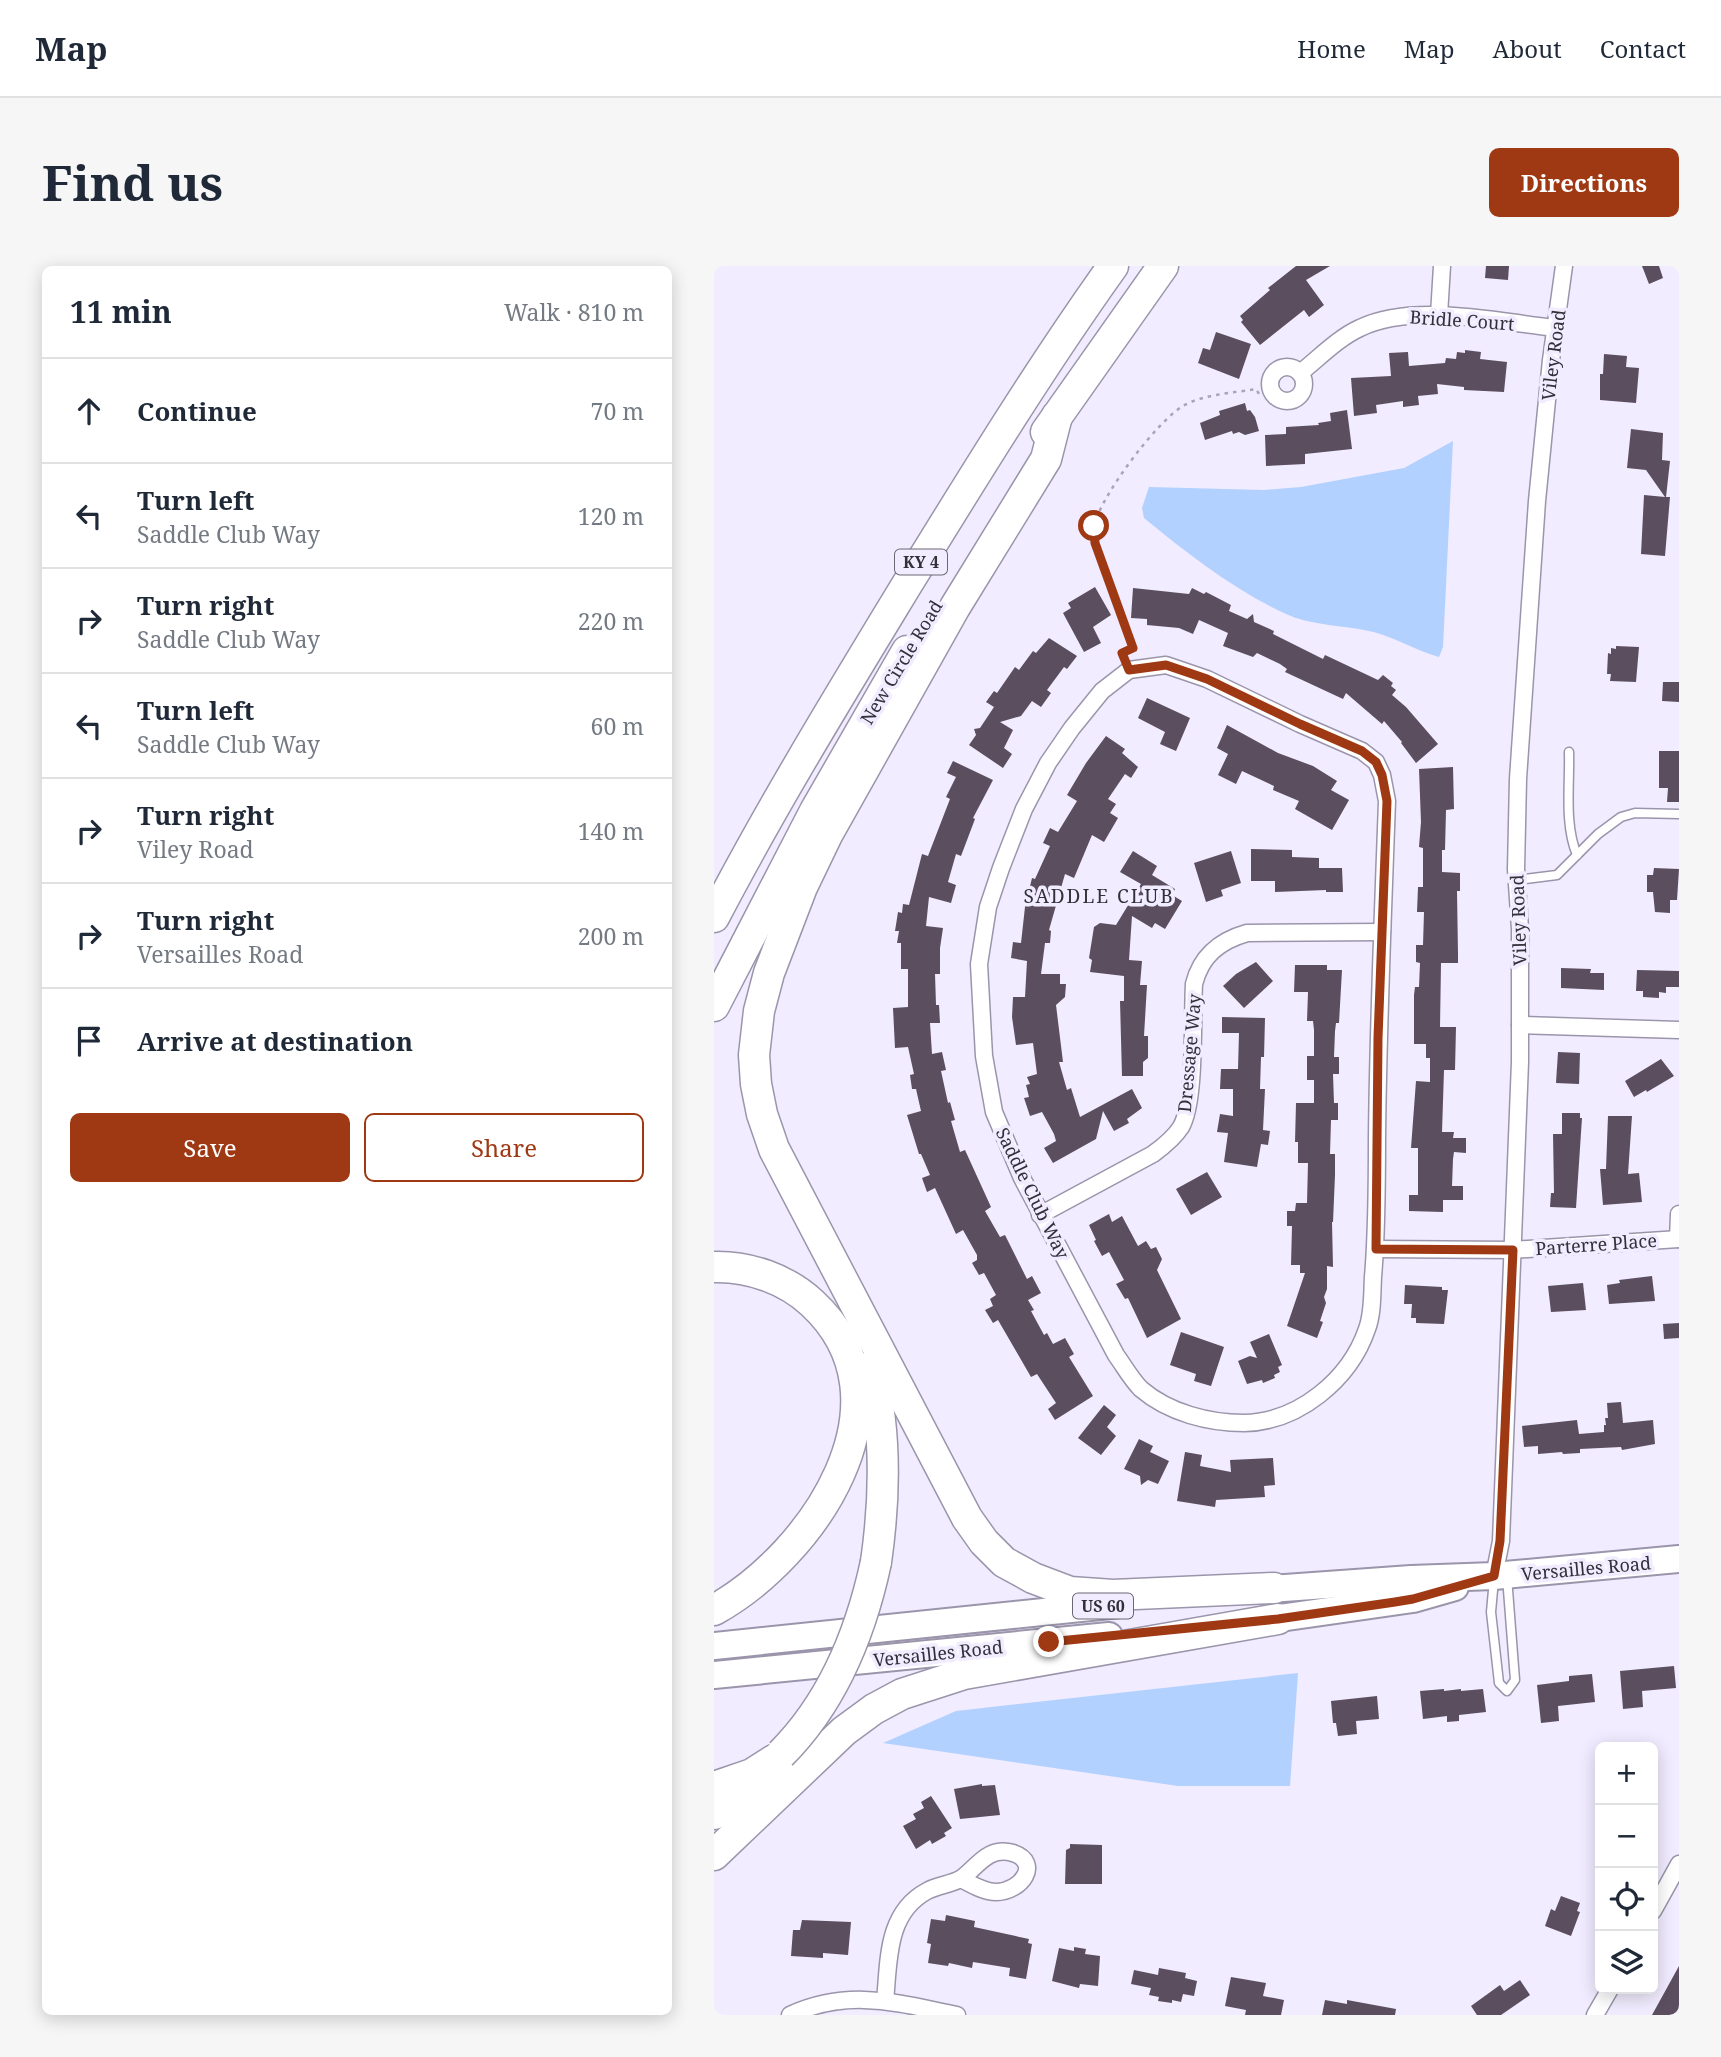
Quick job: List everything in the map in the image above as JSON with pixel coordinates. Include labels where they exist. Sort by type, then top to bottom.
[{"type":"highway","name":"New Circle Road","points":[[714,917],[741,865],[876,636],[990,451],[1113,266]]},
{"type":"highway","name":"New Circle Road","points":[[714,1006],[815,811],[988,517],[1163,266]]},
{"type":"highway","points":[[1057,416],[1046,459],[955,607],[827,835],[802,887],[769,973],[760,1011],[754,1055],[762,1114],[774,1149],[968,1518],[984,1542],[1004,1562],[1033,1578],[1070,1592],[1114,1595],[1274,1588]]},
{"type":"highway","points":[[714,903],[741,865]]},
{"type":"highway","points":[[714,1267],[746,1269],[785,1283],[821,1311],[848,1355],[854,1378],[856,1403],[855,1428],[846,1457],[836,1481],[802,1535],[758,1580],[731,1601],[714,1610]]},
{"type":"highway","points":[[714,1787],[752,1774],[781,1754],[798,1736],[820,1705],[850,1648],[866,1605],[876,1562],[882,1488],[878,1410],[866,1349],[844,1283]]},
{"type":"highway","points":[[714,1855],[844,1731],[874,1709],[902,1694],[964,1674],[1278,1619]]},
{"type":"highway","points":[[714,1814],[732,1808],[772,1777],[821,1752]]},
{"type":"main road","name":"Versailles Road","points":[[714,1646],[1274,1588],[1501,1576],[1679,1559]]},
{"type":"main road","name":"Versailles Road","points":[[714,1675],[1278,1619],[1413,1599],[1501,1576]]},
{"type":"street","points":[[1439,315],[1442,266]]},
{"type":"street","name":"Viley Road","points":[[1501,1576],[1500,1541],[1520,1025],[1518,779],[1537,501],[1564,266]]},
{"type":"street","name":"Bridle Court","points":[[1271,391],[1271,376],[1278,369],[1287,367],[1300,373],[1347,336],[1374,321],[1404,315],[1439,315],[1556,328]]},
{"type":"street","points":[[1271,391],[1285,401],[1296,398],[1304,384],[1300,373]]},
{"type":"street","name":"Saddle Club Way","points":[[1166,665],[1207,679],[1362,751],[1376,762],[1382,775],[1387,801],[1376,1249],[1370,1318],[1354,1357],[1331,1385],[1299,1409],[1251,1423],[1226,1423],[1181,1412],[1142,1389],[1116,1355],[1022,1178],[994,1112],[984,1056],[979,964],[988,907],[1024,808],[1048,763],[1072,728],[1102,691],[1129,670],[1166,665]]},
{"type":"street","name":"Dressage Way","points":[[1040,1214],[1153,1154],[1180,1129],[1189,1092],[1194,984],[1198,969],[1208,954],[1220,944],[1228,938],[1247,933],[1382,932]]},
{"type":"street","points":[[1520,1025],[1679,1030]]},
{"type":"street","points":[[1678,1239],[1679,1214]]},
{"type":"street","name":"Parterre Place","points":[[1513,1250],[1678,1239]]},
{"type":"street","points":[[1376,1249],[1513,1250]]},
{"type":"street","points":[[1658,1902],[1679,1864]]},
{"type":"street","points":[[885,2001],[891,1941],[895,1924],[903,1910],[926,1891],[961,1879]]},
{"type":"street","points":[[1595,2015],[1607,1994]]},
{"type":"street","points":[[790,2015],[828,2002],[863,1998],[957,2015]]},
{"type":"lane","points":[[1569,752],[1571,842],[1577,855]]},
{"type":"lane","points":[[1517,880],[1557,875],[1609,824],[1621,817],[1635,813],[1679,814]]},
{"type":"lane","points":[[1501,1576],[1515,1680],[1507,1691],[1499,1683],[1491,1612],[1501,1576]]},
{"type":"path","points":[[1129,670],[1122,653],[1133,648],[1095,543],[1094,526],[1101,510],[1125,468],[1148,439],[1184,405],[1256,389],[1259,394],[1271,391]]},
{"type":"water","points":[[1453,441],[1443,647],[1439,657],[1374,632],[1314,623],[1286,614],[1230,583],[1144,518],[1142,508],[1149,487],[1264,490],[1301,487],[1404,468]]},
{"type":"water","points":[[1298,1673],[1290,1786],[1178,1786],[883,1743],[956,1711]]},
{"type":"building","points":[[1296,266],[1330,266],[1306,280],[1324,305],[1309,317],[1304,310],[1260,345],[1241,322],[1243,320],[1240,316],[1270,290],[1268,288]]},
{"type":"building","points":[[1486,266],[1509,266],[1508,280],[1485,278]]},
{"type":"building","points":[[1642,266],[1659,266],[1663,278],[1649,284]]},
{"type":"building","points":[[1216,332],[1251,344],[1239,379],[1198,363],[1203,348],[1210,350]]},
{"type":"building","points":[[1465,350],[1481,352],[1480,359],[1507,362],[1504,392],[1464,390],[1464,387],[1437,384],[1438,394],[1418,396],[1419,405],[1403,407],[1403,401],[1376,405],[1377,413],[1354,416],[1351,378],[1391,376],[1389,353],[1408,352],[1409,366],[1445,363],[1446,358],[1456,359],[1457,352],[1465,353]]},
{"type":"building","points":[[1604,354],[1627,356],[1626,367],[1639,368],[1636,403],[1600,400],[1600,374],[1603,374]]},
{"type":"building","points":[[1245,403],[1247,411],[1250,410],[1255,417],[1259,431],[1245,435],[1239,432],[1233,434],[1232,431],[1205,440],[1200,423],[1220,415],[1219,411]]},
{"type":"building","points":[[1347,410],[1352,449],[1305,454],[1305,464],[1266,466],[1265,435],[1286,434],[1286,427],[1319,425],[1318,423],[1331,421],[1330,413]]},
{"type":"building","points":[[1631,429],[1663,433],[1662,460],[1670,461],[1666,497],[1670,497],[1665,556],[1641,554],[1644,495],[1665,497],[1646,470],[1627,468]]},
{"type":"building","points":[[1095,587],[1111,615],[1093,627],[1101,643],[1084,652],[1063,613],[1071,608],[1068,603]]},
{"type":"building","points":[[1133,588],[1189,594],[1192,588],[1204,594],[1206,592],[1231,605],[1229,611],[1247,619],[1253,614],[1254,622],[1323,659],[1325,655],[1378,680],[1383,675],[1393,683],[1391,686],[1396,690],[1392,695],[1438,744],[1416,763],[1384,721],[1382,724],[1346,693],[1343,699],[1285,672],[1287,669],[1280,664],[1257,653],[1253,657],[1223,646],[1228,633],[1199,620],[1193,634],[1179,628],[1147,625],[1147,619],[1131,618]]},
{"type":"building","points":[[1049,638],[1077,656],[1067,669],[1064,667],[1047,690],[1051,693],[1041,707],[1032,701],[1021,716],[1000,722],[1013,730],[1004,748],[1012,754],[1003,768],[969,745],[976,735],[974,729],[980,728],[994,707],[986,702],[994,691],[997,693],[1015,667],[1019,670],[1033,651],[1036,653]]},
{"type":"building","points":[[1616,646],[1639,647],[1636,682],[1610,681],[1611,674],[1607,674],[1608,653],[1611,654],[1611,648],[1616,649]]},
{"type":"building","points":[[1663,682],[1679,682],[1679,702],[1662,701]]},
{"type":"building","points":[[1147,698],[1190,718],[1176,751],[1160,744],[1165,732],[1138,718]]},
{"type":"building","points":[[1227,725],[1278,753],[1313,766],[1337,781],[1331,790],[1349,800],[1332,830],[1295,809],[1299,801],[1273,790],[1274,786],[1242,771],[1236,784],[1218,775],[1228,754],[1217,748]]},
{"type":"building","points":[[1106,736],[1125,749],[1122,753],[1138,767],[1131,778],[1125,774],[1108,799],[1116,804],[1110,813],[1118,818],[1104,842],[1092,835],[1074,878],[1065,874],[1049,930],[1050,943],[1045,943],[1041,974],[1060,974],[1060,984],[1066,984],[1065,997],[1056,1005],[1063,1062],[1059,1062],[1067,1090],[1071,1088],[1080,1117],[1132,1089],[1142,1108],[1127,1119],[1129,1123],[1114,1131],[1103,1111],[1096,1139],[1053,1163],[1044,1148],[1056,1141],[1054,1134],[1042,1112],[1030,1116],[1024,1098],[1029,1097],[1026,1085],[1030,1084],[1027,1077],[1037,1074],[1033,1043],[1016,1045],[1012,1017],[1013,997],[1025,997],[1027,961],[1011,958],[1013,942],[1021,943],[1032,878],[1035,879],[1050,846],[1043,843],[1050,828],[1058,832],[1077,801],[1067,795]]},
{"type":"building","points":[[1659,751],[1679,751],[1679,802],[1667,802],[1668,788],[1659,788]]},
{"type":"building","points":[[953,761],[993,780],[973,818],[975,819],[961,856],[956,854],[948,882],[956,885],[951,903],[929,897],[926,926],[943,928],[940,974],[935,974],[936,1005],[939,1005],[940,1023],[930,1023],[932,1054],[942,1052],[946,1070],[941,1071],[955,1120],[951,1121],[960,1152],[965,1150],[991,1207],[985,1211],[1000,1237],[1005,1235],[1027,1279],[1032,1276],[1041,1293],[1028,1300],[1034,1310],[1031,1311],[1044,1335],[1047,1333],[1053,1344],[1065,1338],[1074,1354],[1069,1357],[1093,1396],[1055,1420],[1048,1409],[1056,1403],[1037,1374],[1031,1377],[998,1320],[993,1323],[985,1310],[993,1306],[990,1299],[996,1295],[984,1273],[979,1275],[972,1263],[977,1260],[977,1255],[963,1230],[956,1234],[935,1188],[927,1192],[922,1178],[930,1175],[919,1154],[907,1115],[921,1111],[916,1089],[912,1089],[910,1075],[914,1074],[908,1047],[895,1048],[893,1008],[908,1007],[908,969],[901,969],[901,943],[897,943],[899,931],[895,931],[898,912],[902,913],[903,904],[909,905],[922,854],[928,856],[950,799],[946,797],[956,777],[947,773]]},
{"type":"building","points":[[1453,767],[1454,809],[1446,810],[1442,872],[1460,873],[1460,891],[1457,891],[1458,963],[1441,963],[1440,1027],[1456,1027],[1455,1070],[1444,1070],[1442,1132],[1454,1132],[1453,1138],[1466,1138],[1466,1153],[1454,1152],[1453,1159],[1452,1186],[1463,1186],[1463,1200],[1443,1200],[1443,1212],[1409,1211],[1409,1195],[1418,1195],[1418,1148],[1411,1148],[1416,1081],[1430,1082],[1430,1058],[1426,1058],[1426,1044],[1414,1044],[1414,995],[1415,987],[1419,987],[1420,963],[1416,962],[1416,945],[1423,945],[1424,912],[1417,912],[1418,887],[1423,887],[1423,848],[1419,847],[1419,769]]},
{"type":"building","points":[[1251,849],[1292,850],[1292,857],[1319,858],[1319,868],[1342,868],[1343,892],[1275,892],[1275,881],[1251,881]]},
{"type":"building","points":[[1133,851],[1157,866],[1152,875],[1175,889],[1172,895],[1182,901],[1165,929],[1155,923],[1152,928],[1132,916],[1129,960],[1142,961],[1140,985],[1147,985],[1144,1036],[1148,1036],[1148,1058],[1143,1062],[1143,1076],[1122,1076],[1120,1001],[1124,1001],[1124,976],[1090,972],[1092,960],[1089,958],[1094,927],[1100,923],[1116,925],[1141,884],[1120,872]]},
{"type":"building","points":[[1231,851],[1241,883],[1221,890],[1223,896],[1206,902],[1194,863]]},
{"type":"building","points":[[1654,868],[1679,869],[1677,900],[1670,900],[1670,913],[1655,912],[1653,892],[1647,892],[1647,875],[1653,875]]},
{"type":"building","points":[[1256,962],[1273,981],[1244,1008],[1223,986]]},
{"type":"building","points":[[1295,965],[1327,965],[1327,970],[1342,970],[1334,1057],[1339,1057],[1339,1074],[1333,1074],[1334,1103],[1338,1103],[1338,1120],[1331,1120],[1330,1154],[1335,1154],[1333,1267],[1327,1266],[1327,1289],[1324,1297],[1326,1303],[1317,1338],[1287,1326],[1305,1273],[1300,1273],[1300,1265],[1291,1265],[1292,1226],[1287,1226],[1287,1211],[1295,1211],[1296,1203],[1307,1203],[1308,1163],[1298,1163],[1298,1142],[1295,1142],[1296,1103],[1314,1103],[1314,1080],[1307,1080],[1307,1056],[1314,1056],[1313,1021],[1307,1021],[1308,992],[1294,992]]},
{"type":"building","points":[[1561,968],[1591,969],[1590,973],[1604,973],[1604,990],[1561,988]]},
{"type":"building","points":[[1637,970],[1679,971],[1679,987],[1666,987],[1666,993],[1659,992],[1659,998],[1643,997],[1643,991],[1636,991]]},
{"type":"building","points":[[1222,1017],[1265,1018],[1260,1089],[1265,1089],[1263,1130],[1270,1131],[1268,1145],[1261,1144],[1257,1167],[1224,1162],[1228,1133],[1217,1132],[1220,1114],[1233,1116],[1233,1089],[1220,1089],[1221,1069],[1238,1069],[1239,1033],[1222,1033]]},
{"type":"building","points":[[1558,1052],[1580,1053],[1579,1084],[1556,1083]]},
{"type":"building","points":[[1661,1059],[1674,1076],[1634,1097],[1625,1081]]},
{"type":"building","points":[[1562,1113],[1580,1113],[1582,1118],[1576,1208],[1550,1207],[1551,1193],[1554,1193],[1553,1134],[1562,1134]]},
{"type":"building","points":[[1608,1116],[1632,1116],[1628,1174],[1639,1173],[1642,1202],[1603,1205],[1600,1169],[1606,1169]]},
{"type":"building","points":[[1207,1172],[1222,1197],[1191,1215],[1176,1189]]},
{"type":"building","points":[[1109,1214],[1112,1222],[1122,1216],[1138,1246],[1146,1241],[1151,1249],[1156,1247],[1162,1259],[1157,1270],[1181,1319],[1147,1338],[1128,1298],[1125,1299],[1116,1284],[1124,1280],[1109,1252],[1102,1256],[1089,1225]]},
{"type":"building","points":[[1652,1276],[1655,1301],[1609,1304],[1607,1285],[1620,1283],[1619,1280]]},
{"type":"building","points":[[1583,1283],[1586,1310],[1551,1312],[1548,1286]]},
{"type":"building","points":[[1405,1285],[1442,1287],[1442,1290],[1448,1290],[1444,1324],[1416,1323],[1416,1318],[1411,1318],[1412,1304],[1404,1304]]},
{"type":"building","points":[[1679,1323],[1679,1338],[1664,1339],[1663,1324]]},
{"type":"building","points":[[1181,1332],[1224,1347],[1211,1386],[1194,1381],[1196,1374],[1170,1365]]},
{"type":"building","points":[[1269,1334],[1282,1365],[1278,1367],[1280,1372],[1274,1375],[1275,1378],[1263,1383],[1262,1380],[1247,1384],[1238,1361],[1250,1356],[1257,1358],[1250,1342]]},
{"type":"building","points":[[1621,1402],[1623,1423],[1653,1420],[1655,1444],[1622,1450],[1621,1447],[1580,1449],[1580,1453],[1563,1454],[1538,1454],[1538,1446],[1524,1447],[1522,1426],[1577,1420],[1579,1434],[1604,1432],[1605,1418],[1608,1418],[1607,1403]]},
{"type":"building","points":[[1104,1405],[1116,1415],[1107,1427],[1116,1436],[1101,1455],[1078,1438]]},
{"type":"building","points":[[1139,1439],[1153,1446],[1150,1452],[1169,1461],[1158,1484],[1148,1480],[1141,1485],[1140,1476],[1124,1469]]},
{"type":"building","points":[[1185,1452],[1202,1455],[1200,1466],[1231,1472],[1230,1460],[1273,1458],[1275,1485],[1264,1486],[1265,1497],[1216,1500],[1215,1507],[1177,1501]]},
{"type":"building","points":[[1674,1666],[1676,1688],[1642,1691],[1643,1707],[1623,1709],[1620,1671]]},
{"type":"building","points":[[1592,1674],[1595,1702],[1558,1706],[1559,1721],[1541,1723],[1537,1685],[1569,1681],[1569,1676]]},
{"type":"building","points":[[1483,1689],[1486,1712],[1459,1715],[1459,1721],[1447,1722],[1447,1716],[1423,1719],[1420,1691]]},
{"type":"building","points":[[1377,1696],[1379,1719],[1356,1721],[1357,1734],[1338,1736],[1336,1723],[1333,1723],[1331,1701]]},
{"type":"building","points":[[982,1784],[995,1785],[1000,1815],[960,1819],[954,1789]]},
{"type":"building","points":[[931,1796],[952,1828],[944,1833],[946,1836],[932,1844],[930,1840],[916,1849],[903,1826],[916,1819],[913,1814],[924,1808],[921,1802]]},
{"type":"building","points":[[1070,1844],[1102,1845],[1102,1884],[1065,1884],[1066,1850],[1070,1848]]},
{"type":"building","points":[[1561,1896],[1580,1903],[1577,1911],[1580,1912],[1571,1936],[1545,1926],[1551,1909],[1555,1911]]},
{"type":"building","points":[[946,1915],[975,1921],[974,1927],[1029,1939],[1028,1943],[1032,1944],[1026,1979],[1009,1976],[1010,1968],[973,1962],[972,1968],[949,1963],[948,1966],[928,1963],[931,1944],[927,1943],[931,1919],[945,1921]]},
{"type":"building","points":[[802,1920],[851,1922],[848,1955],[823,1953],[823,1958],[791,1956],[793,1930],[800,1930]]},
{"type":"building","points":[[1074,1947],[1086,1949],[1085,1954],[1100,1956],[1098,1986],[1080,1984],[1079,1988],[1052,1981],[1059,1948],[1074,1951]]},
{"type":"building","points":[[1679,1966],[1679,2015],[1652,2015]]},
{"type":"building","points":[[1159,1968],[1186,1973],[1185,1978],[1197,1981],[1194,1996],[1183,1994],[1181,2002],[1158,2001],[1159,1997],[1149,1995],[1151,1988],[1131,1984],[1134,1970],[1158,1975]]},
{"type":"building","points":[[1231,1977],[1266,1983],[1263,1996],[1284,2000],[1281,2015],[1245,2015],[1246,2010],[1225,2006]]},
{"type":"building","points":[[1520,1980],[1530,1995],[1501,2015],[1477,2015],[1471,2006],[1500,1985],[1504,1991]]},
{"type":"building","points":[[1325,2000],[1347,2004],[1347,2000],[1396,2009],[1395,2015],[1322,2015]]},
{"type":"district","name":"SADDLE CLUB","points":[[1099,896]]},
{"type":"route","points":[[1049,1642],[1278,1619],[1395,1602],[1494,1576],[1500,1541],[1513,1250],[1376,1249],[1378,1038],[1387,801],[1382,775],[1376,762],[1362,751],[1207,679],[1166,665],[1129,670],[1122,653],[1133,648],[1095,543],[1094,526]]}]
